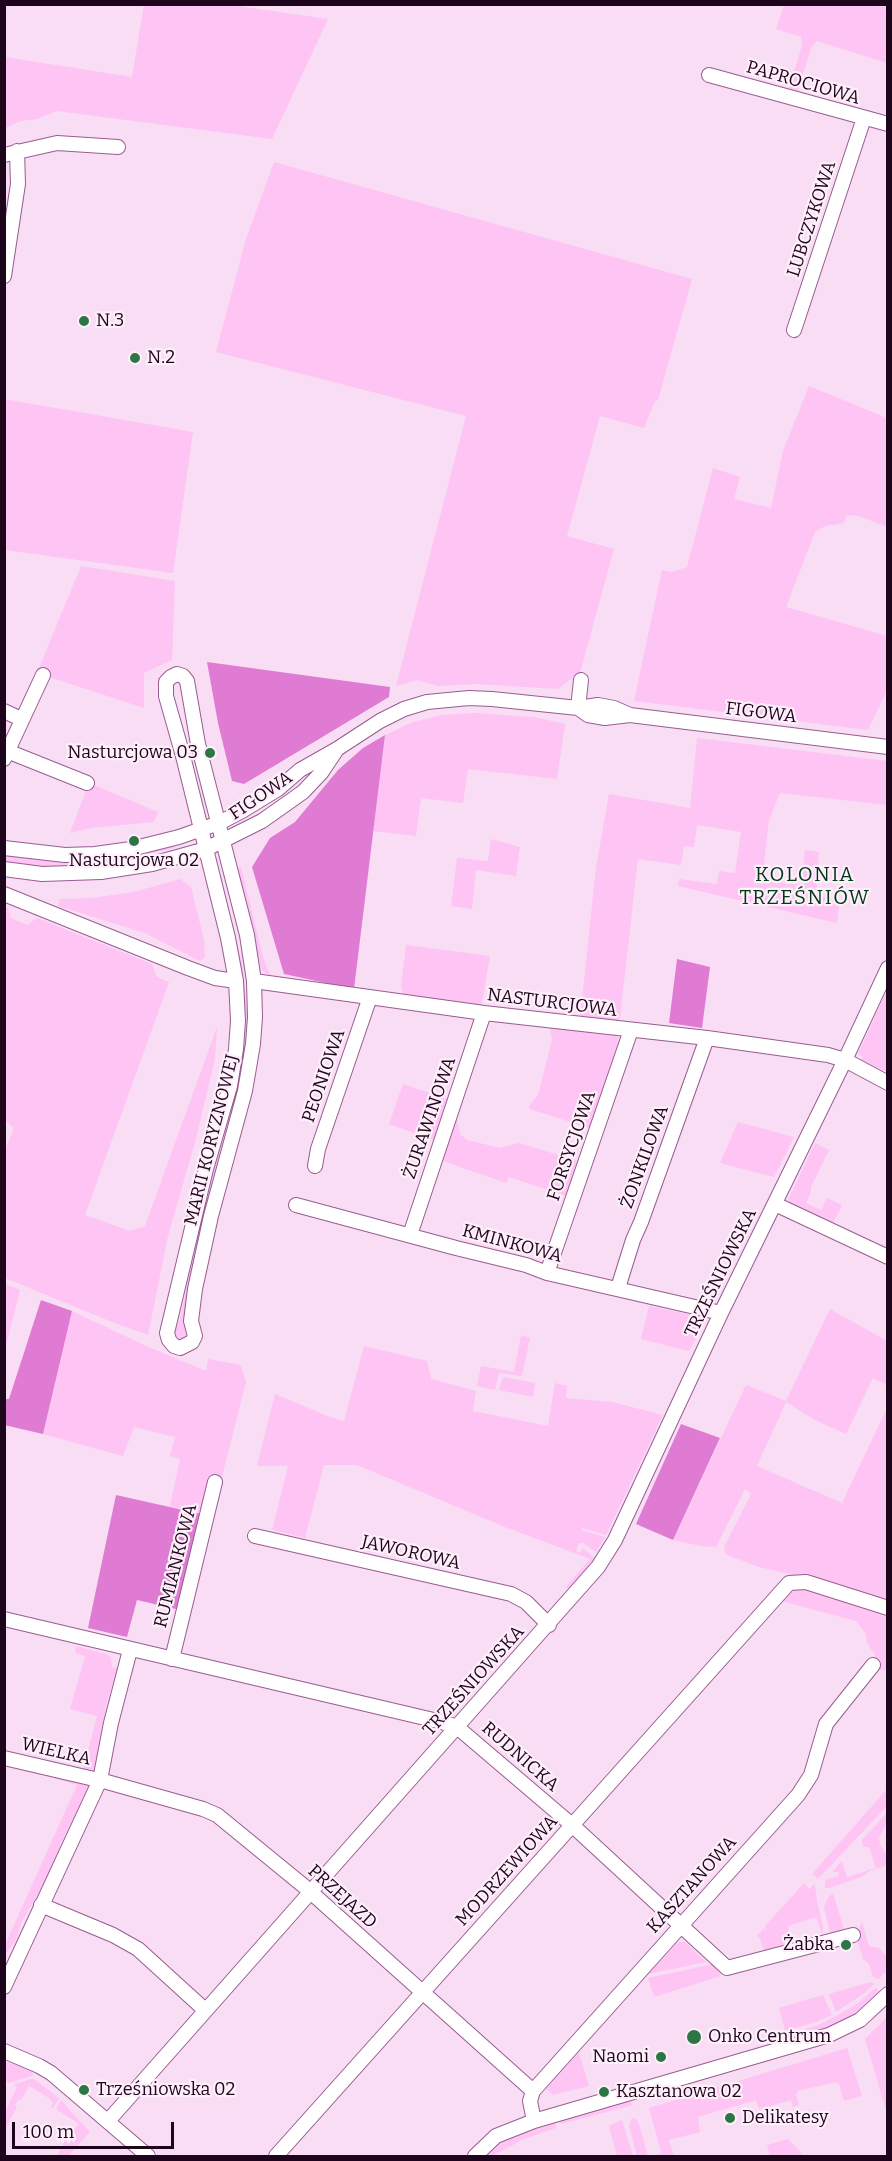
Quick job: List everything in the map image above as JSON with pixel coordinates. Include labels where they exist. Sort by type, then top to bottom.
[{"type":"street","name":"PAPROCIOWA","points":[[709,75],[888,124]]},
{"type":"street","name":"LUBCZYKOWA","points":[[794,330],[864,118]]},
{"type":"street","points":[[4,276],[18,184],[11,153],[57,143],[118,147]]},
{"type":"street","name":"MARII KORYZNOWEJ","points":[[177,674],[183,676],[188,688],[198,744],[219,823],[247,935],[255,981],[254,1044],[245,1091],[211,1216],[195,1289],[191,1320],[195,1336],[192,1342],[180,1348],[174,1346],[167,1336],[198,1201],[230,1086],[237,1040],[236,981],[228,938],[165,690],[166,681],[177,674]]},
{"type":"street","points":[[43,675],[6,755],[87,783]]},
{"type":"street","points":[[578,708],[581,680]]},
{"type":"street","name":"FIGOWA","points":[[4,848],[65,855],[95,854],[157,844],[219,823],[278,789],[300,770],[380,721],[404,709],[427,702],[469,698],[492,699],[578,708],[588,715],[604,718],[630,716],[888,747]]},
{"type":"street","points":[[4,711],[21,719]]},
{"type":"street","name":"FIGOWA","points":[[4,869],[42,874],[101,872],[152,864],[206,849],[262,821],[303,792],[337,749]]},
{"type":"street","points":[[4,894],[188,968],[215,978],[236,981]]},
{"type":"street","name":"TRZEŚNIOWSKA","points":[[108,2121],[598,1567],[615,1540],[721,1313],[888,968]]},
{"type":"street","name":"NASTURCJOWA","points":[[255,981],[484,1013],[707,1038],[828,1055],[845,1060],[888,1083]]},
{"type":"street","name":"PEONIOWA","points":[[315,1167],[318,1149],[369,997]]},
{"type":"street","name":"ŻURAWINOWA","points":[[410,1235],[484,1013]]},
{"type":"street","name":"FORSYCJOWA","points":[[547,1273],[631,1030]]},
{"type":"street","name":"ŻONKILOWA","points":[[618,1288],[633,1240],[707,1038]]},
{"type":"street","name":"TRZEŚNIOWSKA","points":[[775,1204],[888,1257]]},
{"type":"street","name":"KMINKOWA","points":[[296,1205],[526,1265],[547,1273],[721,1313]]},
{"type":"street","name":"RUMIANKOWA","points":[[172,1659],[215,1482]]},
{"type":"street","name":"JAWOROWA","points":[[255,1536],[511,1594],[526,1602],[549,1624]]},
{"type":"street","name":"MODRZEWIOWA","points":[[276,2157],[789,1583],[806,1582],[888,1608]]},
{"type":"street","name":"RUDNICKA","points":[[4,1620],[457,1727],[572,1826],[727,1968],[853,1935]]},
{"type":"street","points":[[4,1987],[100,1780],[111,1723],[130,1650]]},
{"type":"street","name":"KASZTANOWA","points":[[532,2091],[798,1796],[811,1775],[826,1724],[873,1665]]},
{"type":"street","name":"WIELKA","points":[[4,1758],[100,1780]]},
{"type":"street","name":"PRZEJAZD","points":[[100,1780],[217,1815],[310,1892],[532,2091]]},
{"type":"street","points":[[41,1905],[113,1935],[138,1949],[205,2010]]},
{"type":"street","points":[[479,2152],[496,2136],[534,2121],[829,2035],[860,2020],[888,1994]]},
{"type":"street","points":[[4,2051],[51,2073],[148,2157]]},
{"type":"street","points":[[532,2091],[530,2101],[534,2121]]},
{"type":"shaded area","points":[[144,5],[231,5],[328,19],[272,139],[57,111],[5,128],[5,57],[132,77]]},
{"type":"shaded area","points":[[784,5],[887,5],[887,63],[817,41],[811,48],[798,91],[789,89],[802,45],[801,37],[776,29]]},
{"type":"shaded area","points":[[274,162],[692,279],[658,400],[655,401],[644,428],[600,416],[567,536],[614,549],[578,680],[571,679],[558,689],[477,684],[438,686],[417,680],[396,686],[466,416],[216,352],[246,239]]},
{"type":"shaded area","points":[[809,386],[887,418],[887,527],[859,516],[846,515],[844,523],[825,526],[815,532],[786,607],[887,636],[887,690],[868,730],[634,701],[662,570],[672,572],[687,567],[713,468],[740,477],[734,499],[771,508],[783,451]]},
{"type":"shaded area","points":[[4,399],[193,432],[173,573],[5,550]]},
{"type":"shaded area","points":[[81,566],[175,581],[172,660],[144,673],[144,708],[37,673]]},
{"type":"shaded area","points":[[207,662],[390,687],[389,697],[244,784],[232,781]]},
{"type":"shaded area","points":[[475,713],[534,717],[565,724],[557,779],[468,769],[463,803],[421,798],[416,836],[373,831],[385,735],[413,722],[442,715]]},
{"type":"shaded area","points":[[385,735],[354,989],[284,974],[252,867],[270,838],[295,822],[338,770],[363,748]]},
{"type":"shaded area","points":[[697,738],[887,761],[887,805],[780,793],[769,820],[762,880],[801,885],[805,850],[819,852],[816,896],[839,901],[837,923],[678,886],[679,879],[717,884],[719,871],[735,873],[741,832],[697,825],[694,847],[684,846],[681,865],[638,859],[620,1017],[616,1025],[580,1020],[596,867],[609,794],[690,808]]},
{"type":"shaded area","points":[[89,783],[158,812],[154,822],[91,828],[70,833]]},
{"type":"shaded area","points":[[491,839],[520,847],[516,876],[476,870],[472,909],[451,906],[457,858],[488,861]]},
{"type":"shaded area","points":[[173,845],[174,848],[122,860],[41,869],[5,863],[4,855],[59,861],[134,854]]},
{"type":"shaded area","points":[[241,867],[263,957],[271,977],[262,970],[259,961],[237,868]]},
{"type":"shaded area","points":[[221,877],[243,967],[248,1016],[246,1052],[234,1109],[203,1218],[184,1316],[188,1338],[180,1343],[173,1339],[175,1328],[180,1319],[203,1204],[232,1105],[243,1038],[218,878]]},
{"type":"shaded area","points":[[180,879],[191,887],[204,940],[205,957],[200,961],[145,933],[58,906],[60,899],[92,898],[134,892]]},
{"type":"shaded area","points":[[4,907],[8,908],[11,918],[27,925],[37,918],[152,964],[157,977],[169,982],[85,1215],[130,1231],[145,1226],[217,1027],[215,1059],[195,1142],[168,1236],[148,1335],[5,1278],[5,1150],[14,1128],[4,1119]]},
{"type":"shaded area","points":[[406,945],[490,956],[481,1008],[405,999],[401,987]]},
{"type":"shaded area","points":[[677,959],[710,967],[702,1028],[669,1023]]},
{"type":"shaded area","points":[[887,990],[887,1072],[860,1060],[862,1057],[858,1054]]},
{"type":"shaded area","points":[[545,1025],[614,1034],[620,1039],[589,1128],[530,1109],[529,1106],[538,1095],[552,1040],[550,1029]]},
{"type":"shaded area","points":[[403,1084],[450,1100],[436,1141],[389,1124]]},
{"type":"shaded area","points":[[456,1113],[460,1134],[467,1140],[500,1148],[519,1143],[578,1161],[566,1196],[509,1177],[506,1183],[443,1161]]},
{"type":"shaded area","points":[[738,1122],[794,1137],[774,1177],[720,1163]]},
{"type":"shaded area","points":[[815,1143],[829,1150],[806,1203],[821,1210],[827,1198],[842,1205],[833,1223],[791,1204],[788,1200]]},
{"type":"shaded area","points":[[4,1284],[20,1290],[5,1349]]},
{"type":"shaded area","points":[[41,1300],[72,1311],[43,1434],[4,1425],[5,1399],[9,1399]]},
{"type":"shaded area","points":[[649,1306],[705,1318],[689,1351],[641,1339]]},
{"type":"shaded area","points":[[830,1309],[887,1341],[887,1385],[873,1378],[846,1434],[815,1420],[786,1402],[757,1466],[842,1503],[887,1408],[887,1603],[808,1574],[807,1578],[759,1567],[727,1555],[724,1550],[725,1545],[751,1494],[745,1489],[716,1547],[673,1540],[746,1385],[786,1401]]},
{"type":"shaded area","points":[[72,1311],[206,1371],[208,1359],[241,1365],[246,1382],[212,1516],[170,1506],[180,1459],[170,1456],[175,1437],[134,1427],[123,1456],[43,1434]]},
{"type":"shaded area","points":[[521,1335],[530,1338],[522,1376],[499,1373],[495,1390],[477,1386],[481,1366],[514,1372]]},
{"type":"shaded area","points":[[364,1346],[427,1361],[431,1379],[476,1391],[473,1411],[548,1426],[555,1383],[567,1386],[566,1398],[612,1402],[663,1415],[606,1535],[582,1528],[581,1530],[605,1537],[596,1552],[583,1543],[579,1543],[576,1551],[581,1552],[583,1548],[596,1560],[570,1590],[566,1587],[590,1559],[505,1527],[357,1465],[324,1465],[305,1538],[272,1530],[288,1466],[257,1466],[275,1394],[344,1421]]},
{"type":"shaded area","points":[[503,1377],[535,1383],[533,1397],[499,1390]]},
{"type":"shaded area","points":[[681,1424],[720,1438],[673,1540],[636,1524]]},
{"type":"shaded area","points":[[116,1495],[201,1514],[180,1610],[137,1600],[127,1637],[88,1628]]},
{"type":"shaded area","points":[[802,1586],[840,1597],[887,1617],[887,1670],[879,1670],[875,1655],[867,1643],[866,1634],[856,1621],[781,1601],[787,1590]]},
{"type":"shaded area","points":[[76,1646],[106,1654],[111,1657],[112,1667],[118,1668],[107,1701],[94,1768],[96,1776],[83,1770],[97,1716],[70,1709],[85,1656],[75,1653]]},
{"type":"shaded area","points":[[50,1777],[91,1783],[61,1843],[52,1868],[21,1923],[16,1940],[5,1954],[5,1945],[77,1785]]},
{"type":"shaded area","points":[[887,1789],[887,1806],[818,1879],[812,1874]]},
{"type":"shaded area","points":[[887,1813],[887,1822],[879,1838],[880,1845],[887,1855],[887,1865],[861,1877],[825,1888],[825,1880],[839,1876],[838,1872],[832,1872],[842,1861],[847,1877],[876,1868],[869,1847],[863,1847],[862,1840]]},
{"type":"shaded area","points":[[804,1883],[809,1889],[815,1884],[823,1927],[822,1934],[816,1917],[788,1926],[791,1943],[765,1952],[757,1936],[764,1928],[767,1931],[765,1926]]},
{"type":"shaded area","points":[[833,1893],[844,1929],[830,1933],[824,1907]]},
{"type":"shaded area","points":[[862,1922],[869,1946],[879,1948],[887,1957],[887,1970],[879,1979],[873,1977],[869,1964],[863,1959],[856,1936]]},
{"type":"shaded area","points":[[678,1942],[685,1942],[706,1962],[648,1974]]},
{"type":"shaded area","points":[[714,1964],[721,1976],[654,1997],[648,1978]]},
{"type":"shaded area","points":[[871,1982],[874,1984],[866,1992],[836,2012],[829,1994]]},
{"type":"shaded area","points":[[875,1988],[881,1992],[859,2012],[829,2029],[794,2038],[793,2033],[818,2025],[840,2014],[858,2003]]},
{"type":"shaded area","points":[[823,1995],[832,2015],[785,2031],[779,2008]]},
{"type":"shaded area","points":[[887,2017],[887,2114],[865,2039]]},
{"type":"shaded area","points":[[847,2048],[862,2096],[844,2101],[839,2084],[836,2082],[798,2091],[796,2095],[799,2105],[793,2107],[791,2100],[759,2109],[756,2100],[698,2117],[700,2132],[669,2140],[674,2156],[657,2156],[661,2152],[649,2108]]},
{"type":"shaded area","points":[[579,2052],[589,2086],[553,2095],[546,2089]]},
{"type":"shaded area","points":[[4,2062],[17,2064],[34,2072],[32,2076],[9,2083],[5,2080]]},
{"type":"shaded area","points":[[34,2079],[59,2098],[53,2108],[51,2107],[53,2103],[49,2098],[29,2086],[21,2100],[18,2099],[15,2106],[17,2107],[5,2129],[5,2112],[17,2087],[13,2085]]},
{"type":"shaded area","points":[[61,2100],[90,2132],[68,2156],[51,2156],[58,2154],[67,2137],[79,2124],[56,2109]]},
{"type":"shaded area","points":[[628,2100],[633,2105],[561,2124],[559,2119]]},
{"type":"shaded area","points":[[632,2118],[636,2119],[639,2124],[648,2156],[637,2156],[629,2126]]},
{"type":"shaded area","points":[[555,2120],[556,2128],[524,2139],[492,2156],[481,2156],[502,2140]]},
{"type":"shaded area","points":[[622,2120],[633,2156],[617,2156],[609,2126]]},
{"type":"shaded area","points":[[788,2139],[804,2156],[770,2156],[767,2145]]},
{"type":"place","name":"N.3","points":[[84,321]]},
{"type":"place","name":"N.2","points":[[135,358]]},
{"type":"place","name":"Nasturcjowa 03","points":[[210,753]]},
{"type":"place","name":"Nasturcjowa 02","points":[[134,841]]},
{"type":"place","name":"Żabka","points":[[846,1945]]},
{"type":"place","name":"Onko Centrum","points":[[694,2037]]},
{"type":"place","name":"Naomi","points":[[661,2057]]},
{"type":"place","name":"Trześniowska 02","points":[[84,2090]]},
{"type":"place","name":"Kasztanowa 02","points":[[604,2092]]},
{"type":"place","name":"Delikatesy","points":[[730,2118]]},
{"type":"district","name":"KOLONIA TRZEŚNIÓW","points":[[805,886]]}]
